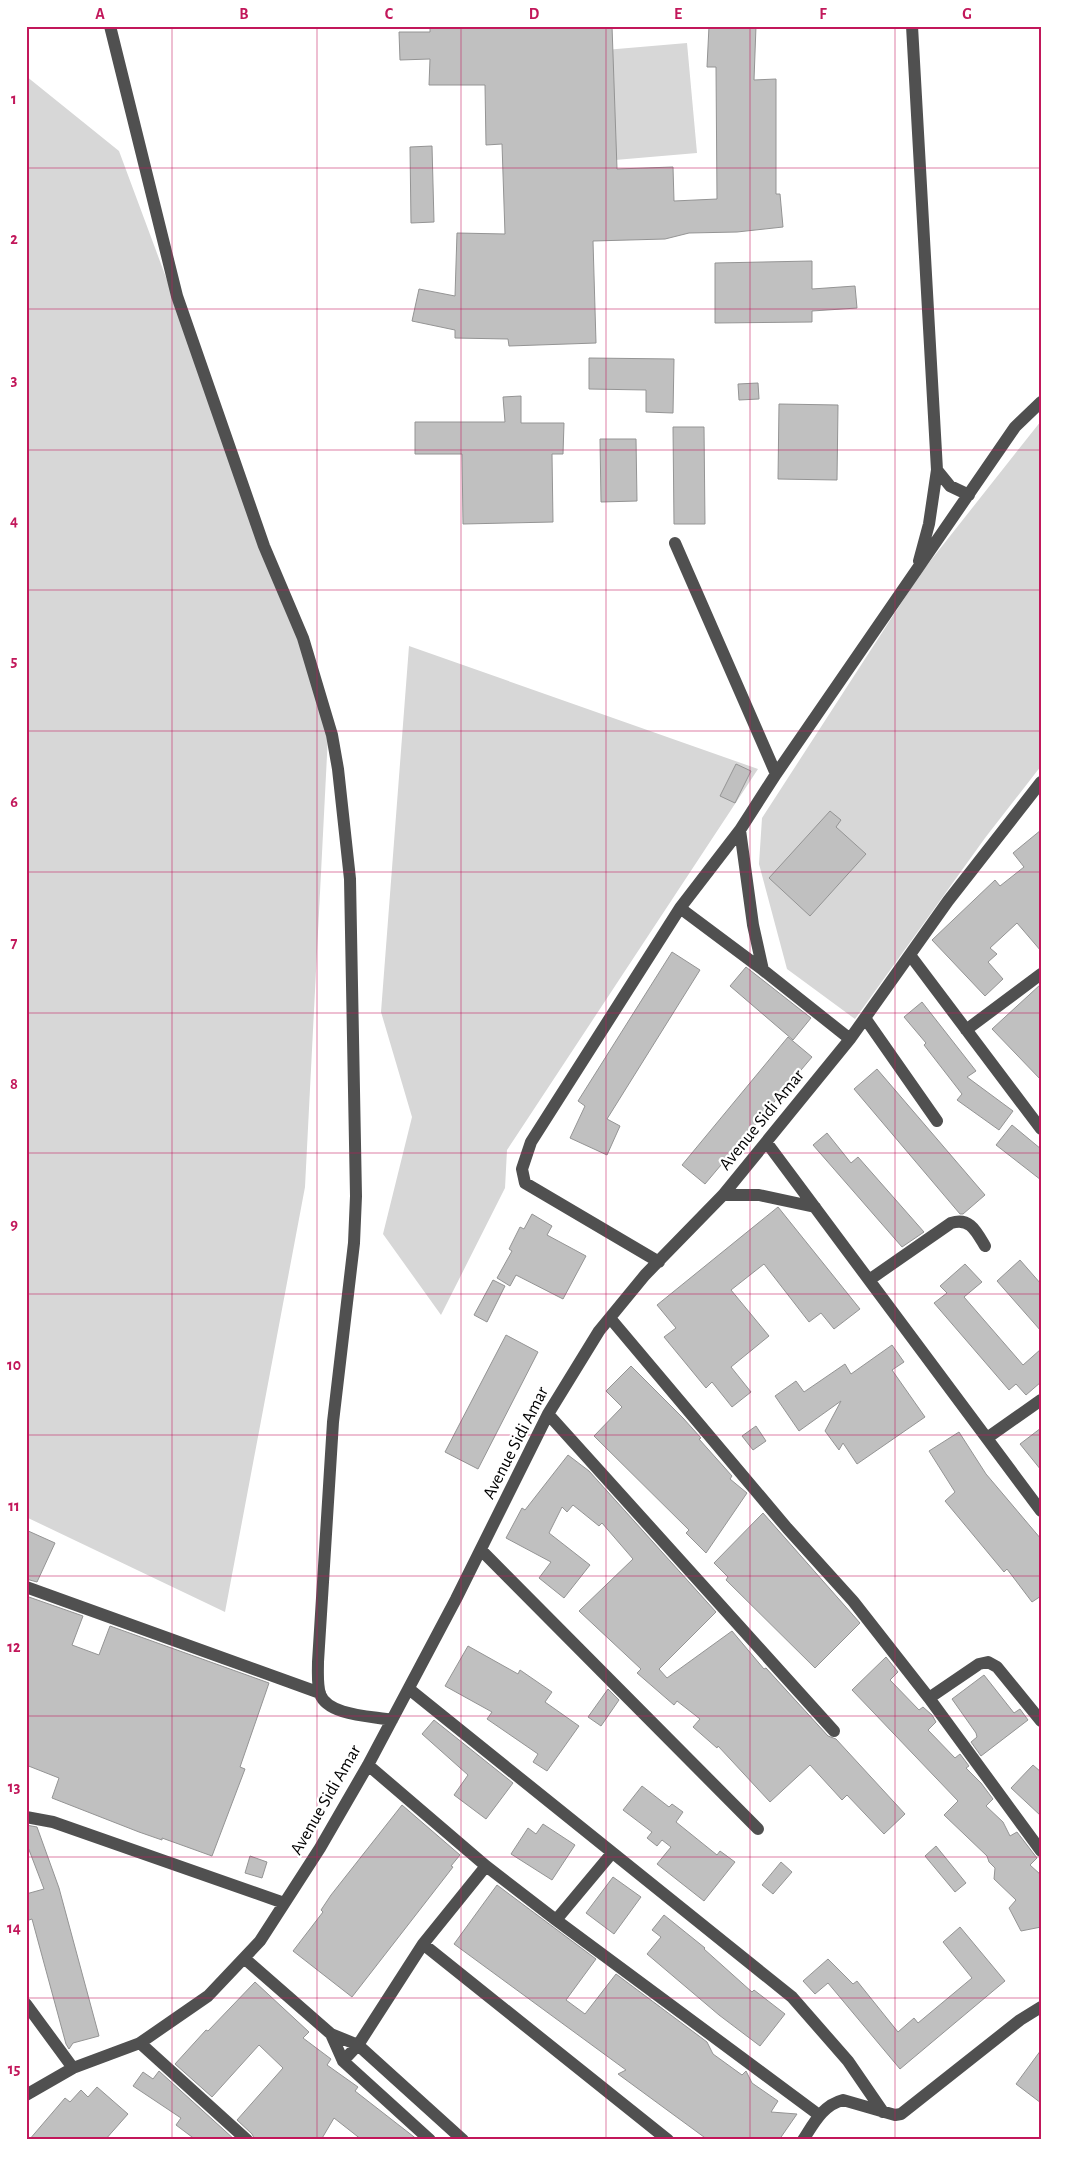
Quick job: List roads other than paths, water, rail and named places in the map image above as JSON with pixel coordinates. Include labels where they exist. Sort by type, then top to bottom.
[{"type":"street","points":[[110,26],[177,296],[264,546],[303,638],[327,716],[338,769],[350,879],[356,1196],[354,1243],[334,1422],[318,1662],[320,1693],[324,1702],[337,1710],[392,1720]]},
{"type":"street","points":[[912,26],[937,470],[929,524],[914,576]]},
{"type":"street","points":[[659,1262],[525,1183],[522,1169],[531,1142],[680,908],[740,830],[776,774],[1015,427],[1041,402]]},
{"type":"street","points":[[937,470],[950,486],[969,495]]},
{"type":"street","points":[[675,543],[776,774]]},
{"type":"street","name":"Avenue Sidi Amar","points":[[26,2095],[73,2068],[140,2043],[208,1996],[260,1941],[320,1848],[368,1765],[481,1550],[548,1414],[599,1331],[645,1274],[659,1262],[723,1195],[767,1143],[850,1039],[948,902],[1041,782]]},
{"type":"street","points":[[740,830],[753,925],[763,970]]},
{"type":"street","points":[[680,908],[763,970],[850,1039]]},
{"type":"street","points":[[910,955],[1041,1129]]},
{"type":"street","points":[[966,1030],[1041,974]]},
{"type":"street","points":[[865,1018],[937,1122]]},
{"type":"street","points":[[767,1143],[1041,1510]]},
{"type":"street","points":[[723,1195],[759,1195],[815,1208]]},
{"type":"street","points":[[869,1280],[950,1223],[964,1221],[973,1226],[984,1246]]},
{"type":"street","points":[[610,1318],[787,1528],[853,1601],[929,1698],[1041,1851]]},
{"type":"street","points":[[987,1438],[1041,1400]]},
{"type":"street","points":[[548,1414],[834,1731]]},
{"type":"street","points":[[481,1550],[758,1829]]},
{"type":"street","points":[[26,1587],[320,1693]]},
{"type":"street","points":[[929,1698],[979,1664],[988,1662],[997,1667],[1041,1721]]},
{"type":"street","points":[[409,1689],[792,1998],[848,2061],[883,2112]]},
{"type":"street","points":[[368,1765],[486,1866],[819,2115]]},
{"type":"street","points":[[26,1818],[53,1822],[284,1903]]},
{"type":"street","points":[[556,1920],[612,1853]]},
{"type":"street","points":[[344,2061],[358,2045],[423,1944],[486,1866]]},
{"type":"street","points":[[423,1944],[668,2140]]},
{"type":"street","points":[[244,1958],[331,2034],[358,2045],[463,2140]]},
{"type":"street","points":[[26,2004],[73,2068]]},
{"type":"street","points":[[803,2140],[819,2115],[836,2102],[843,2100],[895,2115],[901,2114],[940,2086],[1020,2020],[1041,2007]]},
{"type":"street","points":[[331,2034],[344,2061],[430,2140]]},
{"type":"street","points":[[140,2043],[247,2140]]}]
